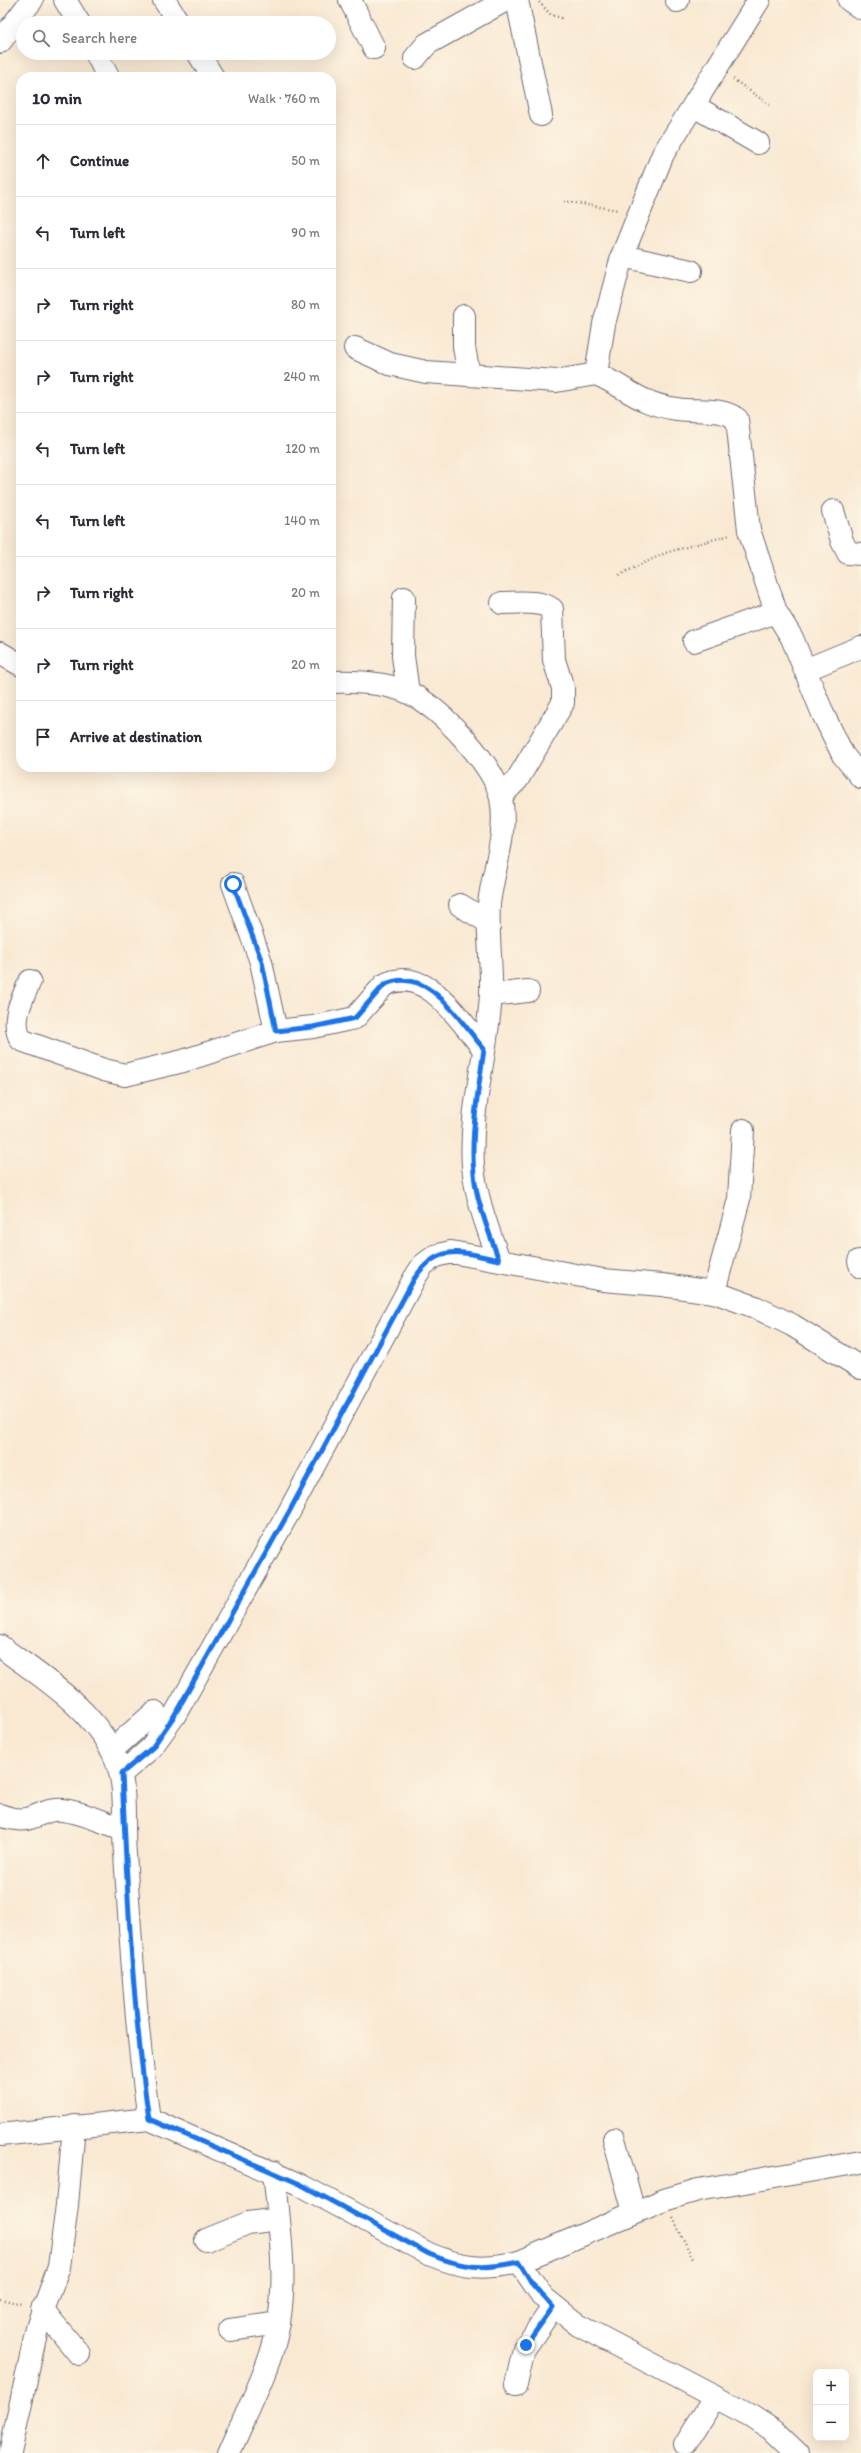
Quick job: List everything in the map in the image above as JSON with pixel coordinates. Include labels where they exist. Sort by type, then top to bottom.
[{"type":"street","points":[[20,16],[32,0]]},
{"type":"street","points":[[65,0],[74,16]]},
{"type":"street","points":[[164,0],[174,16]]},
{"type":"street","points":[[350,0],[374,48]]},
{"type":"street","points":[[415,58],[427,44],[506,0]]},
{"type":"street","points":[[517,0],[541,115]]},
{"type":"street","points":[[596,374],[604,324],[622,256],[663,154],[759,0]]},
{"type":"street","points":[[849,0],[861,8]]},
{"type":"street","points":[[0,42],[16,21]]},
{"type":"street","points":[[100,60],[106,72]]},
{"type":"street","points":[[202,60],[210,72]]},
{"type":"street","points":[[694,106],[758,143]]},
{"type":"street","points":[[622,256],[691,271]]},
{"type":"street","points":[[464,316],[464,347],[470,375]]},
{"type":"street","points":[[355,348],[390,364],[419,371],[556,381],[596,374],[637,398],[655,405],[725,413],[737,419],[749,530],[776,612],[792,638],[843,755],[861,777]]},
{"type":"street","points":[[833,511],[848,552],[861,554]]},
{"type":"street","points":[[404,598],[403,656],[407,685],[456,729],[482,759],[501,796],[502,832],[488,922],[491,995],[476,1104],[473,1165],[477,1192],[499,1260]]},
{"type":"street","points":[[501,796],[517,780],[563,703],[563,688],[554,660],[552,609],[548,606],[530,603],[502,603]]},
{"type":"street","points":[[694,641],[776,612]]},
{"type":"street","points":[[805,670],[861,647]]},
{"type":"street","points":[[0,653],[16,662]]},
{"type":"street","points":[[336,682],[362,681],[407,685],[438,694]]},
{"type":"street","points":[[233,884],[262,962],[276,1031]]},
{"type":"street","points":[[460,905],[488,922]]},
{"type":"street","points":[[30,981],[19,1006],[15,1030],[21,1040],[104,1070],[125,1075],[183,1061],[276,1031],[313,1027],[355,1018],[384,985],[390,982],[413,981],[436,992],[484,1049]]},
{"type":"street","points":[[491,995],[528,991]]},
{"type":"street","points":[[714,1292],[738,1204],[743,1130]]},
{"type":"street","points":[[122,1773],[152,1748],[174,1716],[285,1519],[410,1285],[423,1265],[435,1256],[451,1252],[603,1280],[662,1285],[714,1292],[755,1307],[792,1325],[861,1368]]},
{"type":"street","points":[[0,1646],[78,1707],[98,1728],[112,1750],[122,1773],[124,1829],[140,2060],[149,2119]]},
{"type":"street","points":[[112,1750],[155,1712]]},
{"type":"street","points":[[5,1822],[24,1821],[60,1810],[73,1812],[124,1829]]},
{"type":"street","points":[[0,2135],[149,2119],[274,2172],[429,2254],[449,2262],[474,2268],[496,2267],[519,2262],[634,2212],[664,2200],[698,2190],[861,2162]]},
{"type":"street","points":[[8,2441],[42,2309],[58,2267],[67,2205],[74,2126]]},
{"type":"street","points":[[614,2139],[634,2212]]},
{"type":"street","points":[[229,2453],[271,2354],[279,2323],[282,2263],[274,2172]]},
{"type":"street","points":[[206,2240],[248,2223],[278,2219]]},
{"type":"street","points":[[519,2262],[533,2285],[553,2307],[602,2339],[715,2397],[774,2431],[797,2453]]},
{"type":"street","points":[[516,2385],[524,2349],[553,2307]]},
{"type":"street","points":[[42,2309],[79,2354]]},
{"type":"street","points":[[230,2330],[279,2323]]},
{"type":"street","points":[[685,2444],[715,2397]]},
{"type":"path","points":[[537,0],[551,15],[562,18]]},
{"type":"path","points":[[717,67],[771,106]]},
{"type":"path","points":[[564,201],[638,214]]},
{"type":"path","points":[[619,575],[665,553],[749,530]]},
{"type":"path","points":[[664,2200],[693,2259]]},
{"type":"route","points":[[233,884],[262,962],[276,1031],[313,1027],[355,1018],[384,985],[390,982],[413,981],[436,992],[446,1006],[484,1049],[476,1104],[473,1165],[477,1192],[484,1219],[499,1260],[451,1252],[435,1256],[423,1265],[414,1279],[289,1512],[174,1716],[152,1748],[122,1773],[124,1850],[140,2060],[149,2119],[163,2124],[204,2144],[300,2184],[429,2254],[449,2262],[474,2268],[496,2267],[519,2262],[533,2285],[553,2307],[526,2345]]}]
